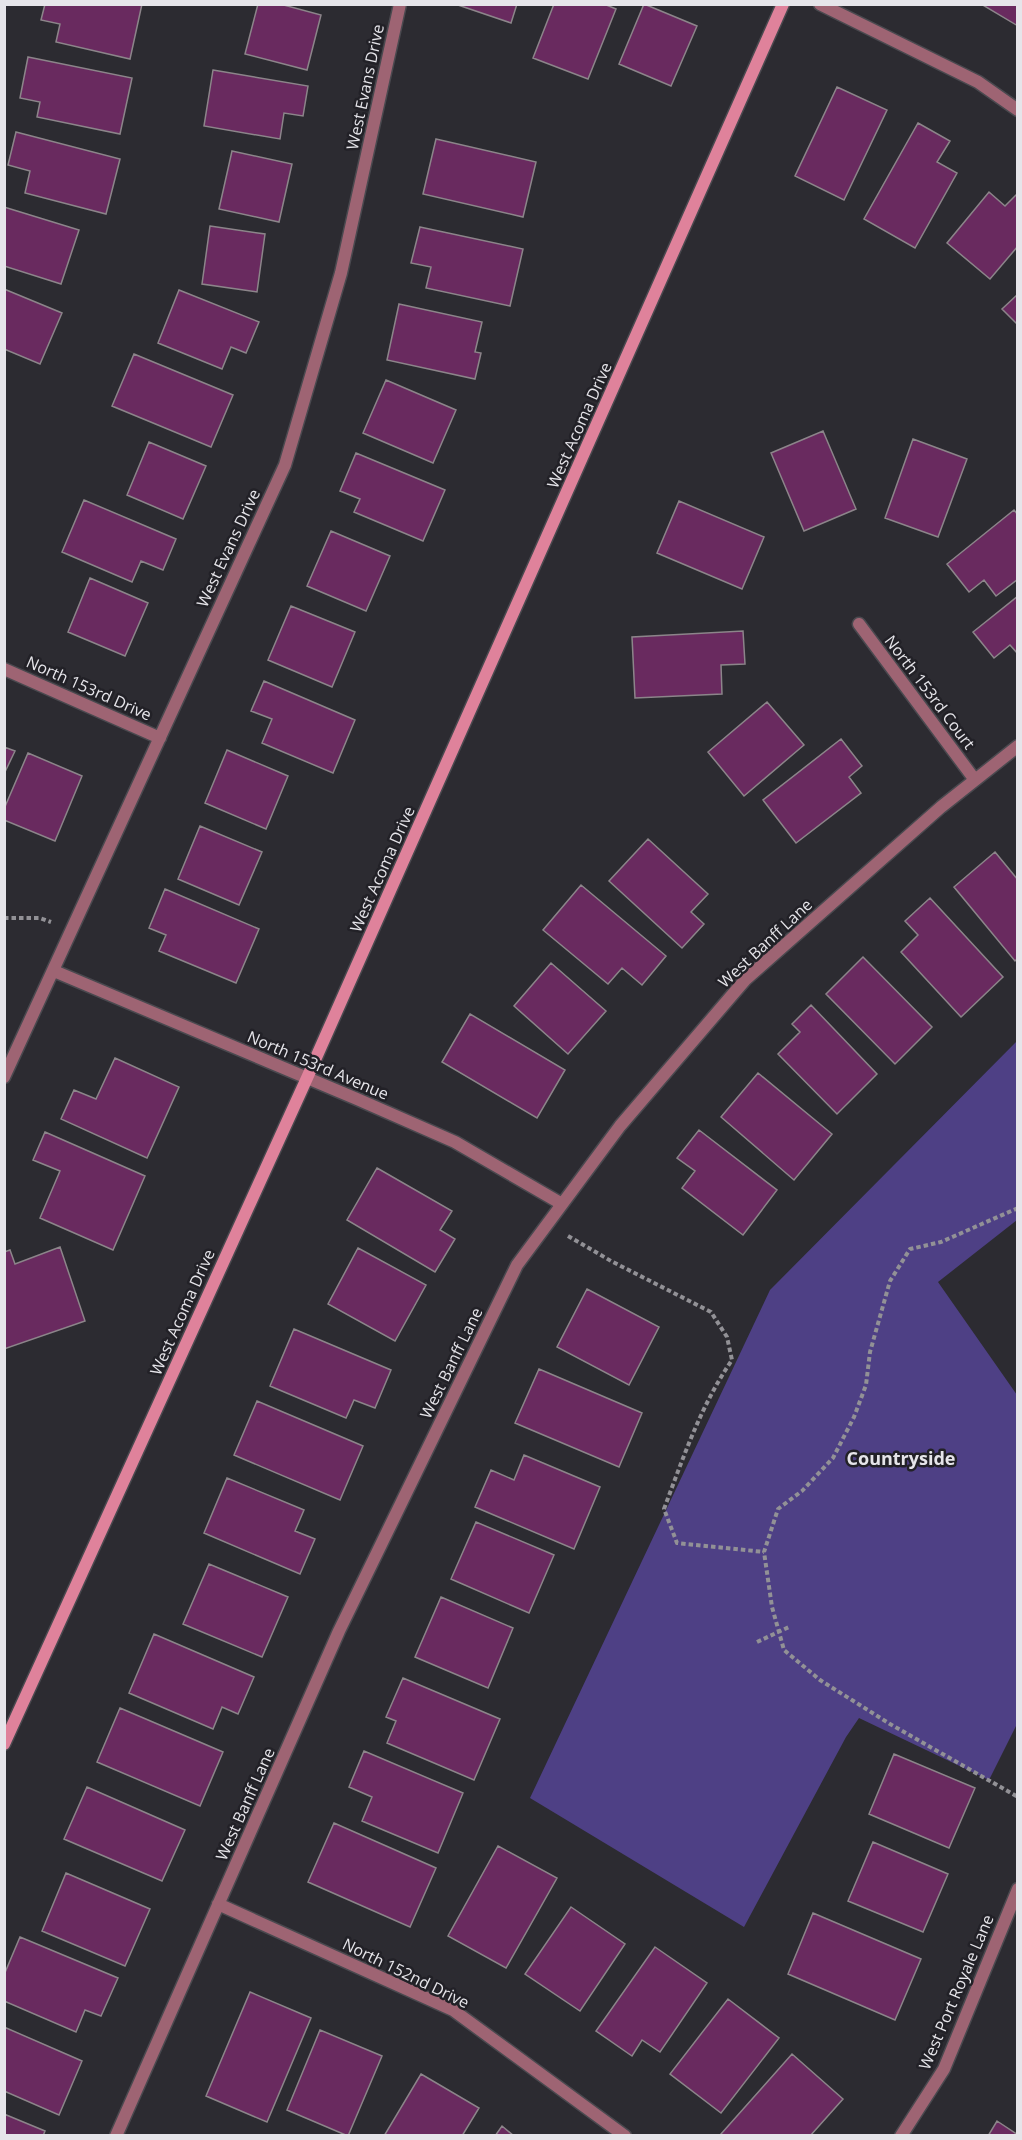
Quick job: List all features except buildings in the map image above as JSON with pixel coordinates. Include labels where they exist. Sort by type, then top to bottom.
[{"type":"street","name":"West Evans Drive","points":[[4,1077],[285,465],[341,273],[400,4]]},
{"type":"street","name":"West Acoma Drive","points":[[4,1744],[307,1078],[783,4]]},
{"type":"street","points":[[820,4],[978,82],[1017,110]]},
{"type":"street","name":"North 153rd Court","points":[[859,624],[975,780]]},
{"type":"street","name":"North 153rd Drive","points":[[4,669],[160,738]]},
{"type":"street","name":"West Banff Lane","points":[[116,2136],[339,1631],[517,1265],[620,1126],[745,980],[941,807],[1017,746]]},
{"type":"street","name":"North 153rd Avenue","points":[[54,971],[455,1142],[562,1204]]},
{"type":"street","name":"West Port Royale Lane","points":[[901,2136],[944,2069],[1017,1889]]},
{"type":"street","name":"North 152nd Drive","points":[[218,1904],[453,2010],[625,2136]]},
{"type":"path","points":[[4,918],[39,918],[72,929]]},
{"type":"path","points":[[1017,1208],[941,1242],[910,1249],[890,1281],[870,1352],[866,1385],[854,1417],[833,1458],[802,1491],[778,1509],[764,1552],[772,1606],[784,1650],[820,1680],[890,1724],[1017,1797]]},
{"type":"path","points":[[547,1224],[611,1261],[711,1312],[727,1338],[732,1360],[721,1376],[694,1430],[664,1509],[677,1543],[764,1552]]},
{"type":"path","points":[[758,1642],[789,1627]]},
{"type":"shaded area","points":[[1017,1041],[1017,1220],[938,1282],[1017,1395],[1017,1724],[989,1780],[859,1718],[846,1737],[744,1927],[530,1798],[770,1290]]},
{"type":"district","name":"Countryside","points":[[901,1459]]}]
